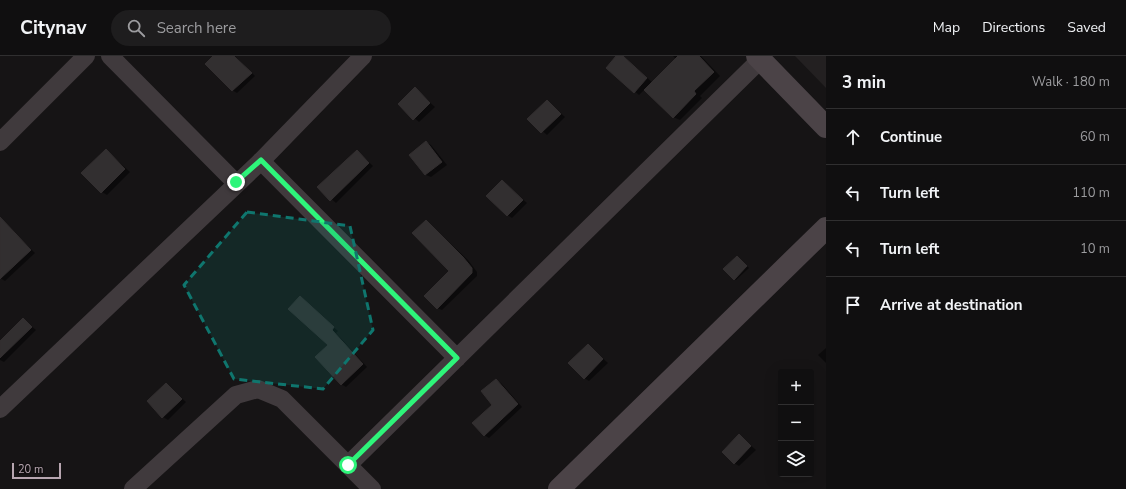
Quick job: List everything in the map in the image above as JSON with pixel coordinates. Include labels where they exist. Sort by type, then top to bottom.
[{"type":"street","points":[[0,142],[86,56]]},
{"type":"street","points":[[110,56],[236,182]]},
{"type":"street","points":[[0,409],[236,182],[261,160],[363,56]]},
{"type":"street","points":[[348,465],[758,58],[826,128]]},
{"type":"street","points":[[261,160],[457,358]]},
{"type":"street","points":[[559,489],[826,228]]},
{"type":"street","points":[[133,489],[236,395],[258,389],[282,399],[372,489]]},
{"type":"highlighted area","points":[[247,212],[350,226],[373,330],[323,389],[234,379],[184,285]]},
{"type":"shaded area","points":[[795,56],[826,56],[826,88]]},
{"type":"building","points":[[213,56],[234,56],[252,73],[232,91],[205,64]]},
{"type":"building","points":[[616,56],[623,56],[647,78],[634,93],[606,68]]},
{"type":"building","points":[[678,56],[699,56],[714,72],[694,91],[696,94],[673,118],[644,90]]},
{"type":"building","points":[[415,87],[430,103],[413,120],[398,104]]},
{"type":"building","points":[[547,100],[561,114],[541,133],[527,119]]},
{"type":"building","points":[[426,141],[442,162],[425,175],[409,155]]},
{"type":"building","points":[[106,149],[125,169],[101,193],[81,173]]},
{"type":"building","points":[[357,150],[369,163],[330,201],[317,187]]},
{"type":"building","points":[[502,180],[523,200],[507,216],[486,196]]},
{"type":"building","points":[[0,217],[31,250],[0,279]]},
{"type":"building","points":[[426,220],[472,268],[472,273],[437,309],[424,296],[449,271],[412,233]]},
{"type":"building","points":[[737,256],[747,266],[734,280],[723,269]]},
{"type":"building","points":[[300,296],[334,327],[332,330],[363,364],[341,385],[315,357],[328,345],[288,309]]},
{"type":"building","points":[[23,318],[32,327],[0,358],[0,341]]},
{"type":"building","points":[[588,344],[603,359],[584,379],[568,363]]},
{"type":"building","points":[[496,379],[518,404],[484,436],[472,423],[492,405],[481,391]]},
{"type":"building","points":[[166,383],[182,399],[162,418],[147,401]]},
{"type":"building","points":[[739,434],[751,446],[734,464],[722,452]]},
{"type":"route","points":[[236,182],[261,160],[457,358],[348,465]]}]
